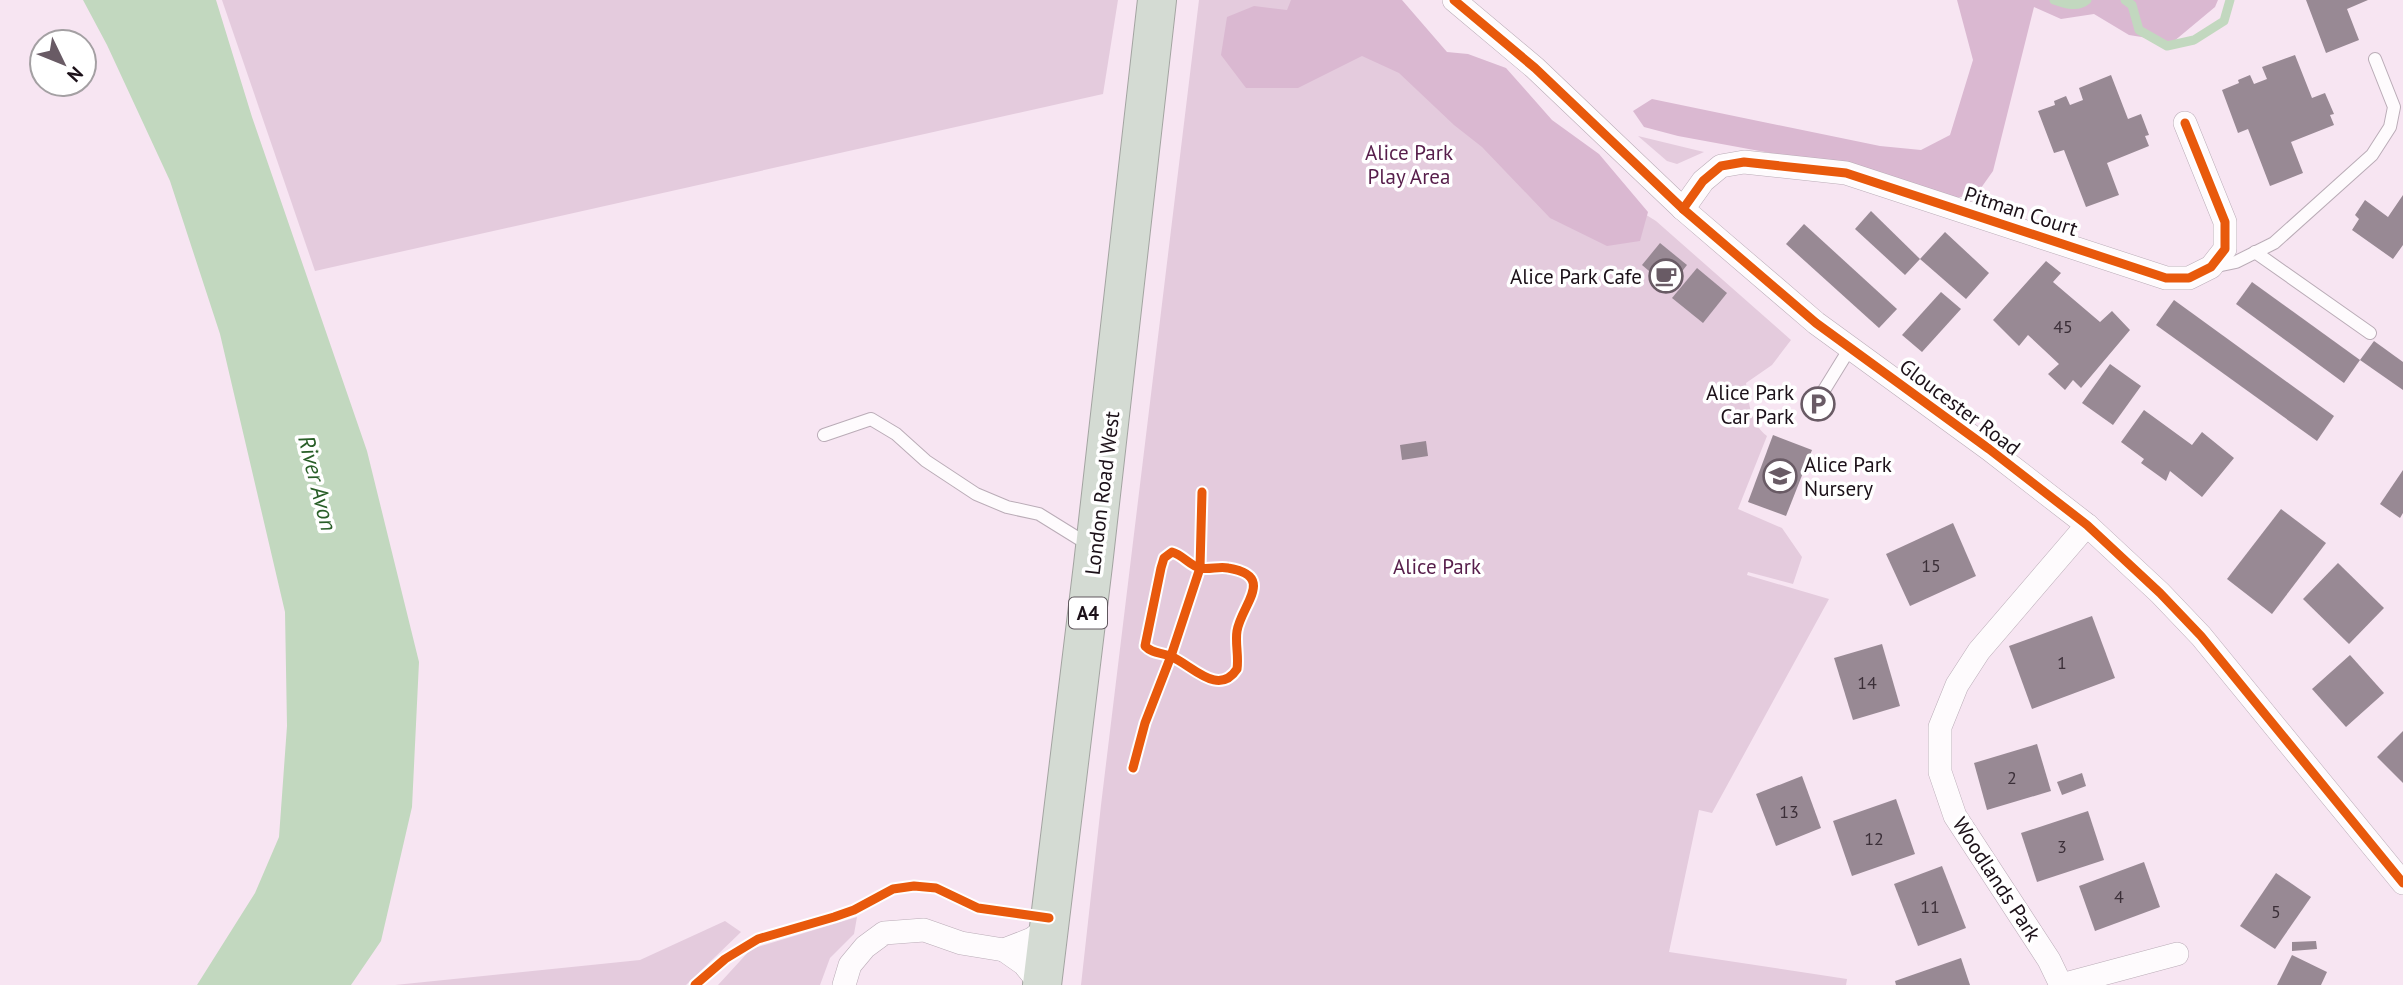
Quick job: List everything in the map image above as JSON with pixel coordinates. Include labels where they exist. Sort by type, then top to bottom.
[{"type":"highway","name":"London Road West","points":[[1042,985],[1157,0]]},
{"type":"street","name":"Gloucester Road","points":[[1454,0],[1535,68],[1683,209],[1816,323],[1989,449],[2087,525],[2202,636],[2403,883]]},
{"type":"street","points":[[2185,123],[2225,222],[2225,249],[2211,267]]},
{"type":"street","name":"Pitman Court","points":[[1683,209],[1703,181],[1721,166],[1744,162],[1819,170],[1846,173],[2166,278],[2189,278],[2211,267]]},
{"type":"street","name":"Woodlands Park","points":[[2087,525],[1979,650],[1957,685],[1940,727],[1940,772],[1955,816],[2049,960],[2061,985],[2177,954]]},
{"type":"street","points":[[1004,950],[1032,939],[1048,928]]},
{"type":"street","points":[[844,985],[850,965],[865,947],[884,933],[924,930],[961,943],[1004,950],[1024,964],[1042,985]]},
{"type":"lane","points":[[2211,267],[2236,262],[2274,243],[2372,155],[2390,127],[2394,107],[2375,59]]},
{"type":"lane","points":[[2255,252],[2370,333]]},
{"type":"lane","points":[[1813,408],[1850,348]]},
{"type":"lane","points":[[824,435],[872,419],[896,434],[926,461],[976,494],[1007,507],[1039,514],[1095,549]]},
{"type":"green space","points":[[222,0],[1118,0],[1103,94],[315,271]]},
{"type":"green space","name":"Alice Park","points":[[1199,0],[1323,0],[1506,128],[1656,221],[1791,340],[1772,365],[1746,383],[1754,419],[1767,436],[1738,509],[1782,528],[1802,557],[1793,584],[1748,572],[1747,575],[1829,599],[1712,813],[1699,810],[1669,952],[1847,979],[1846,985],[1081,985]]},
{"type":"green space","points":[[1638,136],[1704,152],[1677,164],[1667,161]]},
{"type":"green space","points":[[857,917],[854,934],[830,958],[820,985],[718,985],[751,949]]},
{"type":"green space","points":[[725,921],[741,932],[686,985],[395,985],[640,960]]},
{"type":"shaded area","points":[[1291,0],[1402,0],[1447,52],[1468,54],[1506,68],[1552,120],[1599,154],[1648,212],[1640,241],[1607,246],[1550,218],[1482,147],[1454,125],[1399,73],[1362,56],[1298,88],[1246,88],[1221,55],[1227,17],[1254,6],[1287,10]]},
{"type":"shaded area","points":[[1957,0],[2218,0],[2215,7],[2173,42],[2129,35],[2094,14],[2061,19],[2034,7],[1993,171],[1976,195],[1952,198],[1864,170],[1678,136],[1644,127],[1633,111],[1652,99],[1880,146],[1921,150],[1950,135],[1973,60]]},
{"type":"water","name":"River Avon","points":[[83,0],[216,0],[252,117],[367,451],[419,662],[412,807],[381,941],[351,985],[197,985],[255,893],[279,837],[287,726],[285,612],[220,334],[170,181]]},
{"type":"building","points":[[2306,0],[2368,0],[2347,9],[2359,40],[2326,53]]},
{"type":"building","points":[[2295,55],[2312,98],[2325,93],[2334,114],[2330,115],[2334,125],[2291,142],[2303,173],[2270,186],[2248,129],[2238,133],[2222,90],[2250,75],[2254,84],[2267,79],[2262,67]]},
{"type":"building","points":[[2111,75],[2128,119],[2141,114],[2149,135],[2145,136],[2149,146],[2107,163],[2119,195],[2086,207],[2064,150],[2054,153],[2038,111],[2055,105],[2054,101],[2066,96],[2070,105],[2083,100],[2079,88]]},
{"type":"building","points":[[2403,195],[2403,245],[2393,259],[2352,230],[2359,219],[2355,215],[2365,200],[2388,217]]},
{"type":"building","points":[[1871,211],[1920,259],[1905,275],[1855,229]]},
{"type":"building","points":[[1804,224],[1897,309],[1879,328],[1786,244]]},
{"type":"building","points":[[1945,232],[1989,273],[1966,299],[1920,259]]},
{"type":"building","name":"Alice Park Cafe","points":[[1660,243],[1687,265],[1669,288],[1642,265]]},
{"type":"building","points":[[2046,261],[2061,273],[2053,282],[2100,322],[2112,311],[2130,330],[2081,388],[2073,380],[2065,390],[2048,374],[2059,364],[2028,335],[2019,346],[1993,320]]},
{"type":"building","points":[[1697,268],[1727,293],[1703,323],[1672,298]]},
{"type":"building","points":[[2252,282],[2360,360],[2344,383],[2236,304]]},
{"type":"building","points":[[1941,292],[1961,309],[1922,352],[1902,335]]},
{"type":"building","points":[[2174,300],[2334,416],[2317,441],[2156,325]]},
{"type":"building","points":[[2374,341],[2403,362],[2403,390],[2360,360]]},
{"type":"building","points":[[2110,364],[2141,386],[2113,425],[2082,403]]},
{"type":"building","points":[[2144,410],[2192,445],[2202,432],[2234,458],[2202,497],[2170,471],[2166,481],[2141,463],[2144,459],[2121,442]]},
{"type":"building","name":"Alice Park Nursery","points":[[1773,435],[1812,450],[1786,516],[1748,502]]},
{"type":"building","points":[[1426,441],[1428,456],[1402,460],[1400,445]]},
{"type":"building","points":[[2403,470],[2403,513],[2400,518],[2380,504]]},
{"type":"building","points":[[2281,509],[2326,543],[2272,614],[2227,579]]},
{"type":"building","points":[[1953,523],[1976,576],[1910,606],[1886,554]]},
{"type":"building","points":[[2338,563],[2384,608],[2349,644],[2303,599]]},
{"type":"building","points":[[2092,616],[2115,678],[2032,709],[2009,646]]},
{"type":"building","points":[[1882,644],[1900,706],[1853,720],[1834,658]]},
{"type":"building","points":[[2350,655],[2384,693],[2346,727],[2312,689]]},
{"type":"building","points":[[2403,731],[2403,783],[2377,757]]},
{"type":"building","points":[[2037,744],[2051,791],[1987,810],[1974,763]]},
{"type":"building","points":[[2082,773],[2086,786],[2062,795],[2057,782]]},
{"type":"building","points":[[1802,776],[1821,828],[1776,846],[1756,794]]},
{"type":"building","points":[[1896,799],[1915,854],[1852,876],[1833,821]]},
{"type":"building","points":[[2088,811],[2104,860],[2037,882],[2021,833]]},
{"type":"building","points":[[2144,862],[2160,907],[2095,931],[2079,886]]},
{"type":"building","points":[[1942,866],[1966,928],[1918,946],[1894,884]]},
{"type":"building","points":[[2276,873],[2311,897],[2275,949],[2240,926]]},
{"type":"building","points":[[2316,941],[2317,949],[2292,951],[2292,942]]},
{"type":"building","points":[[2292,955],[2327,972],[2321,985],[2277,985]]},
{"type":"building","points":[[1961,958],[1970,985],[1896,985],[1895,981]]},
{"type":"waterway","points":[[2054,0],[2076,5],[2087,0]]},
{"type":"waterway","points":[[2125,0],[2132,5],[2139,30],[2167,46],[2194,40],[2224,21],[2230,0]]},
{"type":"cycle path","points":[[1454,0],[1535,68],[1683,209],[1816,323],[1989,449],[2087,525],[2160,593],[2201,636],[2403,883]]},
{"type":"cycle path","points":[[1683,209],[1703,181],[1721,166],[1744,162],[1846,173],[2166,278],[2189,278],[2211,267],[2225,249],[2225,222],[2185,123]]},
{"type":"cycle path","points":[[1133,768],[1145,723],[1200,568],[1202,492]]},
{"type":"cycle path","points":[[1172,552],[1196,567],[1228,568],[1243,572],[1251,578],[1252,593],[1237,631],[1237,669],[1230,677],[1213,680],[1178,660],[1145,646],[1161,568],[1164,558],[1172,552]]},
{"type":"cycle path","points":[[695,985],[725,959],[758,939],[854,910],[893,889],[914,886],[936,888],[978,908],[1049,918]]},
{"type":"place","name":"Alice Park Cafe","points":[[1666,276]]},
{"type":"place","name":"Alice Park Car Park","points":[[1818,404]]},
{"type":"place","name":"Alice Park Nursery","points":[[1780,476]]},
{"type":"park label","name":"Alice Park Play Area","points":[[1409,164]]}]
